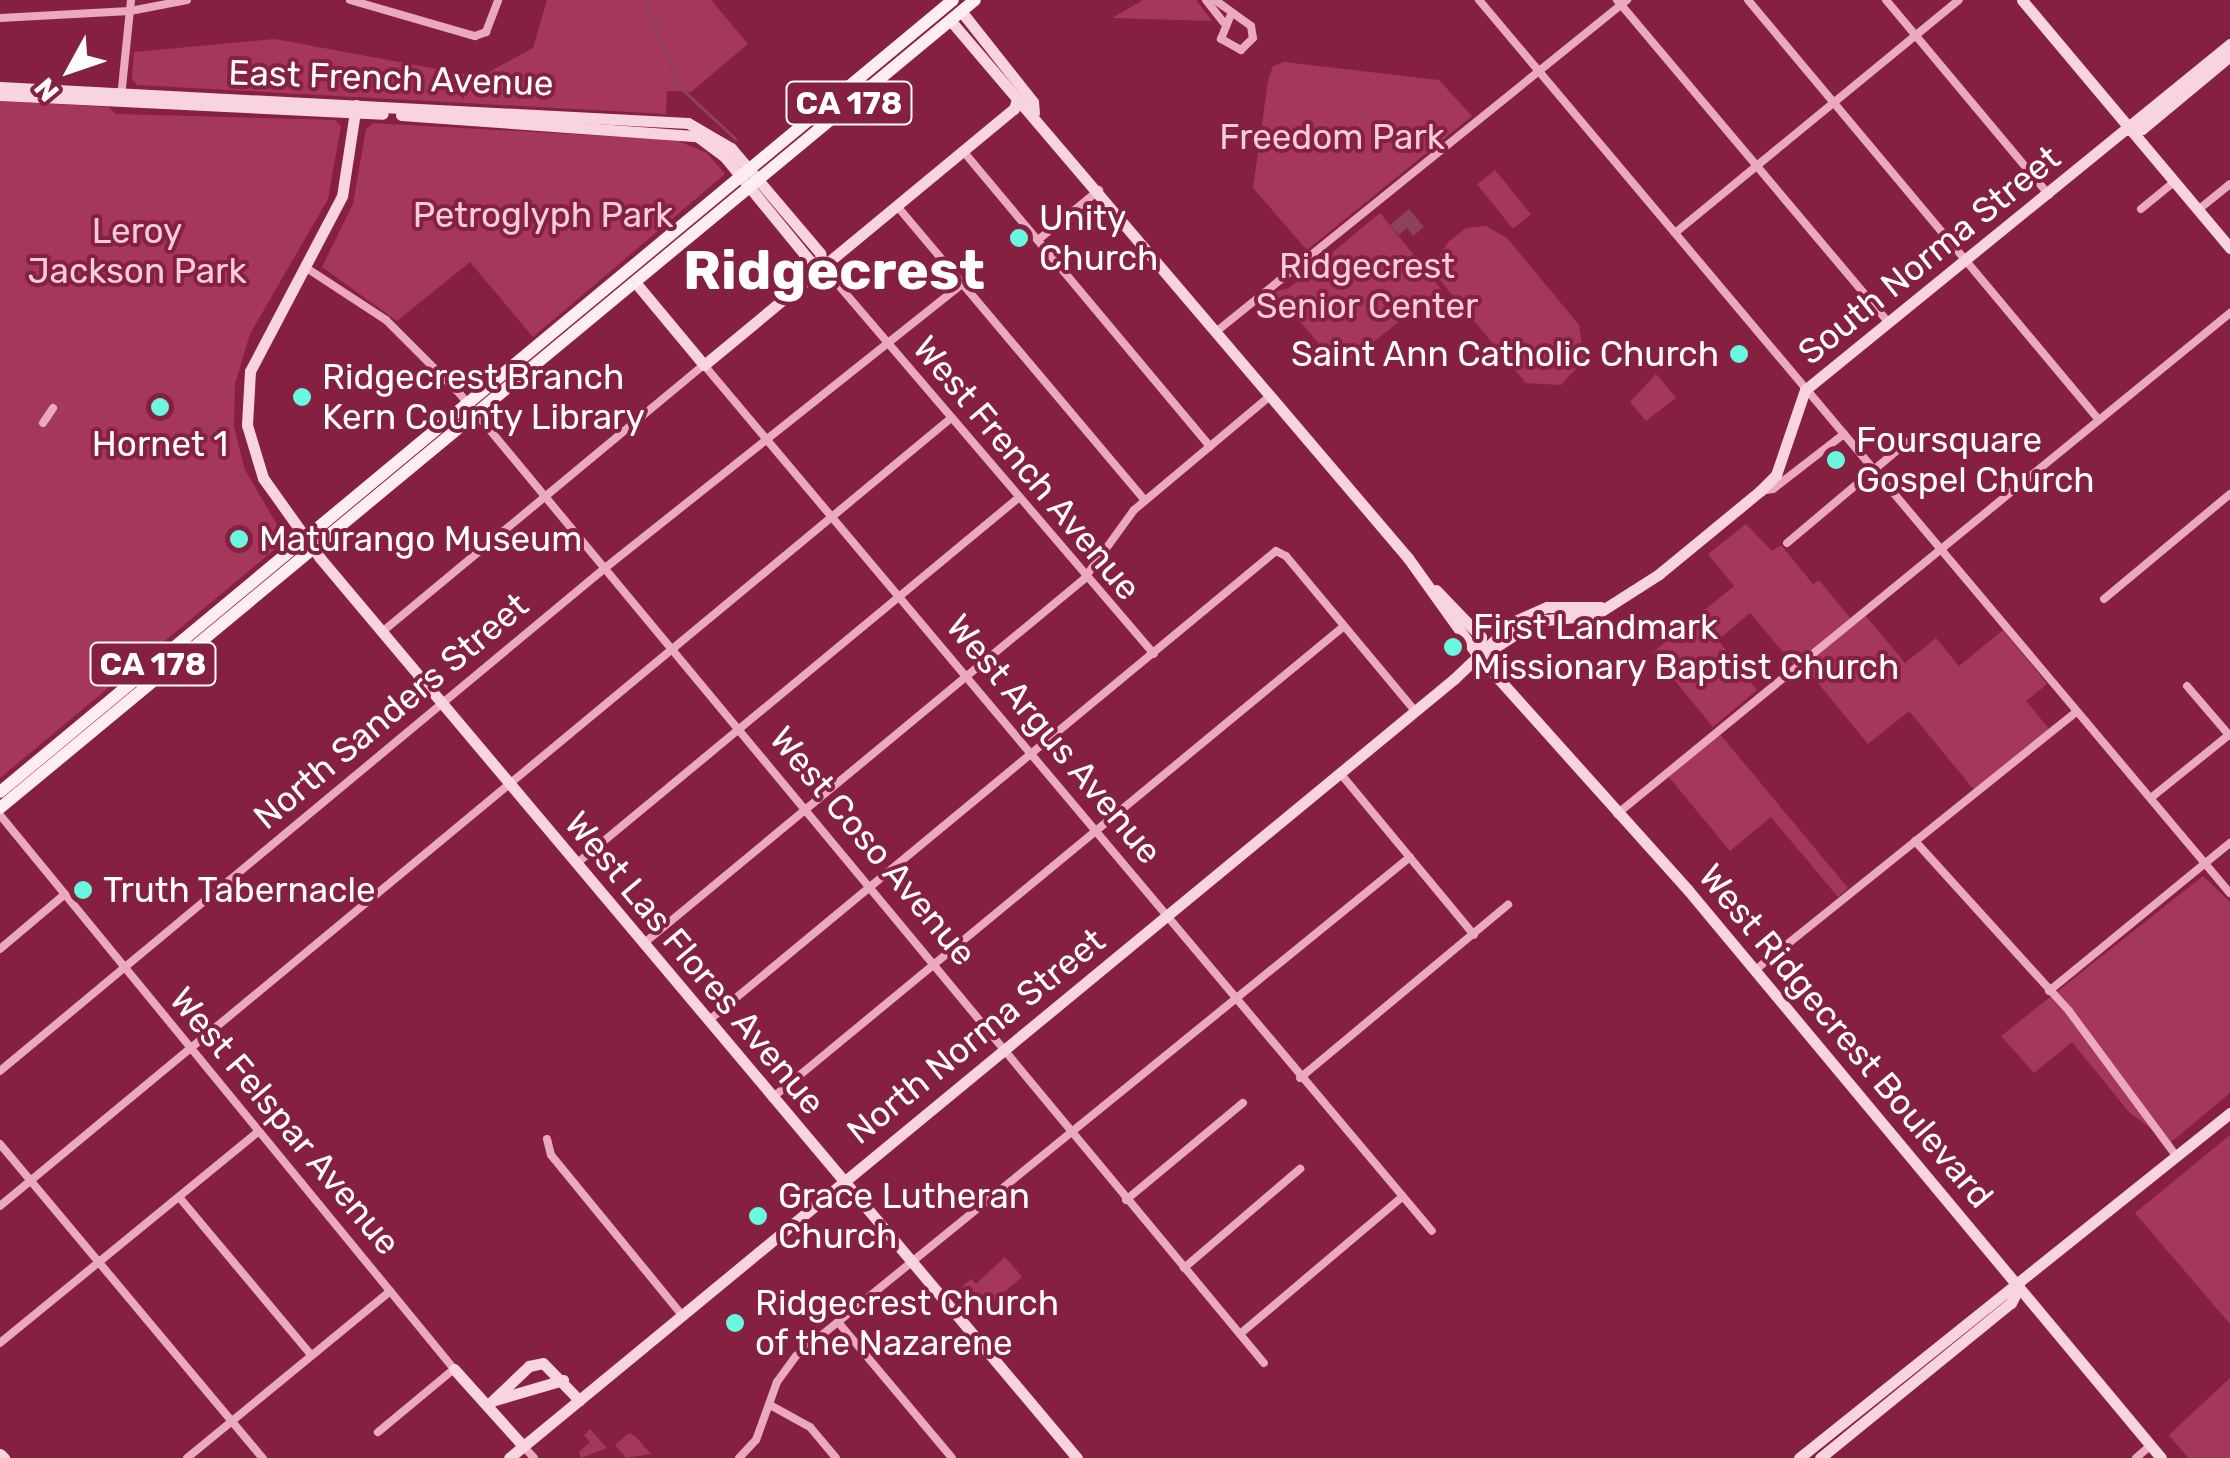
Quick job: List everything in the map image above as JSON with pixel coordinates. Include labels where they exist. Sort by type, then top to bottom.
[{"type":"main road","points":[[949,6],[975,0]]},
{"type":"main road","points":[[2022,0],[2230,248]]},
{"type":"main road","name":"West Ridgecrest Boulevard","points":[[949,6],[1020,85],[1034,113]]},
{"type":"main road","name":"West Ridgecrest Boulevard","points":[[949,6],[1017,100],[1034,113],[1432,590],[1481,638],[1480,657],[1754,971],[2161,1458]]},
{"type":"main road","name":"CA 178","points":[[471,408],[634,282],[836,97],[949,6]]},
{"type":"main road","name":"CA 178","points":[[0,792],[471,408],[678,229],[803,142],[949,6]]},
{"type":"main road","name":"South Norma Street","points":[[1480,657],[1516,621],[1538,610],[1601,607],[1659,574],[1760,492],[1776,474],[1804,390],[2130,130],[2230,44]]},
{"type":"main road","name":"South Norma Street","points":[[2130,130],[2142,128],[2230,56]]},
{"type":"main road","name":"East French Avenue","points":[[0,86],[355,111],[670,119],[715,135],[749,178]]},
{"type":"main road","name":"East French Avenue","points":[[0,95],[106,101],[121,97]]},
{"type":"main road","points":[[803,142],[836,97]]},
{"type":"main road","points":[[704,365],[1014,109],[1017,100]]},
{"type":"main road","name":"West Las Flores Avenue","points":[[355,111],[342,196],[259,345],[246,402],[263,478],[382,632],[1076,1458]]},
{"type":"main road","name":"West French Avenue","points":[[749,178],[823,268]]},
{"type":"main road","points":[[634,282],[636,272],[678,229]]},
{"type":"main road","name":"West Argus Avenue","points":[[634,282],[704,365]]},
{"type":"main road","name":"CA 178","points":[[0,808],[309,542]]},
{"type":"main road","points":[[143,688],[142,680],[181,642]]},
{"type":"main road","name":"North Norma Street","points":[[509,1458],[1480,657]]},
{"type":"main road","points":[[1800,1458],[2001,1293],[2019,1287],[2230,1113]]},
{"type":"main road","points":[[1820,1458],[2012,1303],[2019,1287]]},
{"type":"main road","points":[[489,1403],[534,1364],[548,1364],[580,1400]]},
{"type":"main road","name":"West Felspar Avenue","points":[[454,1370],[489,1403],[523,1446]]},
{"type":"main road","points":[[489,1403],[563,1380]]},
{"type":"street","points":[[121,97],[131,0]]},
{"type":"street","points":[[0,18],[130,11],[187,0]]},
{"type":"street","points":[[350,0],[471,35],[486,32],[498,0]]},
{"type":"street","points":[[1206,0],[1226,19],[1251,26],[1246,47],[1224,44],[1226,19],[1215,0]]},
{"type":"street","points":[[1480,0],[1804,390],[1877,470],[2074,713],[2152,797],[2230,893]]},
{"type":"street","points":[[1748,0],[2099,420]]},
{"type":"street","points":[[1886,0],[2048,195]]},
{"type":"street","points":[[1675,232],[1959,0]]},
{"type":"street","points":[[1217,331],[1622,2],[1889,323]]},
{"type":"street","points":[[1017,100],[1020,85]]},
{"type":"street","points":[[963,151],[1210,446]]},
{"type":"street","points":[[2141,208],[2174,182]]},
{"type":"street","points":[[2198,210],[2230,184]]},
{"type":"street","points":[[1038,240],[1098,190]]},
{"type":"street","points":[[897,206],[1144,500]]},
{"type":"street","name":"West Coso Avenue","points":[[304,267],[400,332],[471,408],[1074,1127],[1126,1200],[1264,1363]]},
{"type":"street","name":"West French Avenue","points":[[823,268],[1084,579],[1154,654]]},
{"type":"street","name":"North Sanders Street","points":[[0,1072],[605,568],[962,284]]},
{"type":"street","points":[[1616,814],[2230,313]]},
{"type":"street","points":[[382,632],[704,365]]},
{"type":"street","name":"West Argus Avenue","points":[[704,365],[1432,1231]]},
{"type":"street","points":[[643,944],[1084,579],[1144,500],[1270,396]]},
{"type":"street","points":[[43,423],[53,408]]},
{"type":"street","points":[[0,1206],[950,419]]},
{"type":"street","name":"South Norma Street","points":[[1760,492],[1773,489],[1844,434]]},
{"type":"street","points":[[1787,543],[1907,442]]},
{"type":"street","points":[[2104,599],[2230,494]]},
{"type":"street","points":[[576,864],[1017,499]]},
{"type":"street","points":[[708,1021],[1276,552],[1312,588],[1415,711]]},
{"type":"street","points":[[772,1098],[1343,627]]},
{"type":"street","points":[[2152,797],[2229,734],[2187,686]]},
{"type":"street","points":[[1754,971],[2074,713]]},
{"type":"street","points":[[1340,773],[1474,935]]},
{"type":"street","name":"West Felspar Avenue","points":[[0,816],[454,1370]]},
{"type":"street","points":[[1915,841],[2050,991],[2177,1157]]},
{"type":"street","points":[[2050,991],[2230,843]]},
{"type":"street","points":[[739,1458],[756,1440],[789,1363],[1074,1127],[1410,858]]},
{"type":"street","points":[[0,949],[65,894]]},
{"type":"street","points":[[1300,1078],[1508,905]]},
{"type":"street","points":[[1126,1200],[1243,1103]]},
{"type":"street","points":[[0,1343],[258,1132]]},
{"type":"street","points":[[547,1139],[551,1155],[682,1315]]},
{"type":"street","points":[[0,1144],[263,1458]]},
{"type":"street","points":[[1184,1268],[1300,1169]]},
{"type":"street","points":[[179,1197],[310,1355]]},
{"type":"street","points":[[1240,1334],[1401,1198]]},
{"type":"street","points":[[187,1458],[390,1291]]},
{"type":"street","points":[[838,1322],[952,1458]]},
{"type":"street","points":[[378,1432],[454,1370]]},
{"type":"street","points":[[770,1405],[810,1427],[836,1458]]},
{"type":"street","name":"West Felspar Avenue","points":[[523,1446],[534,1458]]},
{"type":"street","points":[[2136,1458],[2150,1446]]},
{"type":"green space","points":[[547,0],[711,0],[748,44],[691,92],[667,91],[666,114],[137,85],[132,78],[134,52],[275,39],[480,77],[533,48]]},
{"type":"green space","points":[[1143,0],[1196,0],[1212,21],[1112,18]]},
{"type":"green space","name":"Freedom Park","points":[[1284,62],[1439,80],[1472,116],[1307,250],[1253,188],[1268,81],[1273,66]]},
{"type":"green space","name":"Leroy Jackson Park","points":[[0,101],[108,107],[116,114],[335,120],[341,126],[328,199],[250,334],[235,384],[234,427],[245,470],[286,540],[0,778]]},
{"type":"green space","name":"Petroglyph Park","points":[[373,123],[676,140],[707,153],[725,174],[533,337],[470,262],[397,321],[322,267],[353,204],[366,129]]},
{"type":"green space","points":[[1495,170],[1531,214],[1513,229],[1477,184]]},
{"type":"green space","name":"Ridgecrest Senior Center","points":[[1380,213],[1441,289],[1340,368],[1274,292],[1289,288]]},
{"type":"green space","points":[[1486,226],[1507,238],[1579,325],[1584,360],[1561,385],[1526,383],[1439,279],[1437,260],[1448,242],[1466,228]]},
{"type":"green space","points":[[1656,374],[1676,398],[1646,421],[1630,402]]},
{"type":"green space","points":[[1746,524],[1772,551],[1781,545],[1813,584],[1819,580],[1851,619],[1794,665],[1750,613],[1718,640],[1757,690],[1713,727],[1652,653],[1734,586],[1708,554]]},
{"type":"green space","points":[[1865,615],[1905,663],[1936,638],[1959,666],[2003,630],[2047,684],[2026,701],[2049,729],[1975,791],[1909,711],[1868,744],[1804,666]]},
{"type":"green space","points":[[1719,733],[1848,888],[1838,897],[1771,817],[1730,851],[1668,776]]},
{"type":"green space","points":[[2203,876],[2230,902],[2230,1093],[2170,1143],[2129,1112],[2072,1042],[2034,1073],[2001,1036]]},
{"type":"green space","points":[[2230,1135],[2230,1324],[2135,1213]]},
{"type":"green space","points":[[1005,1257],[1022,1277],[982,1311],[962,1287],[971,1279],[976,1284]]},
{"type":"green space","points":[[2230,1378],[2230,1458],[2188,1458],[2169,1435]]},
{"type":"green space","points":[[590,1429],[607,1448],[581,1458],[579,1452],[590,1442],[584,1435]]},
{"type":"green space","points":[[629,1433],[651,1454],[626,1458],[615,1445]]},
{"type":"shaded area","points":[[1409,209],[1424,227],[1413,236],[1407,228],[1399,235],[1390,225]]},
{"type":"waterway","points":[[646,0],[680,87],[736,139]]},
{"type":"place","name":"Unity Church","points":[[1019,238]]},
{"type":"place","name":"Saint Ann Catholic Church","points":[[1739,354]]},
{"type":"place","name":"Ridgecrest Branch Kern County Library","points":[[302,397]]},
{"type":"place","name":"Hornet 1","points":[[160,407]]},
{"type":"place","name":"Foursquare Gospel Church","points":[[1836,460]]},
{"type":"place","name":"Maturango Museum","points":[[239,539]]},
{"type":"place","name":"First Landmark Missionary Baptist Church","points":[[1453,647]]},
{"type":"place","name":"Truth Tabernacle","points":[[83,890]]},
{"type":"place","name":"Grace Lutheran Church","points":[[758,1216]]},
{"type":"place","name":"Ridgecrest Church of the Nazarene","points":[[735,1323]]},
{"type":"district","name":"Ridgecrest","points":[[834,271]]}]
